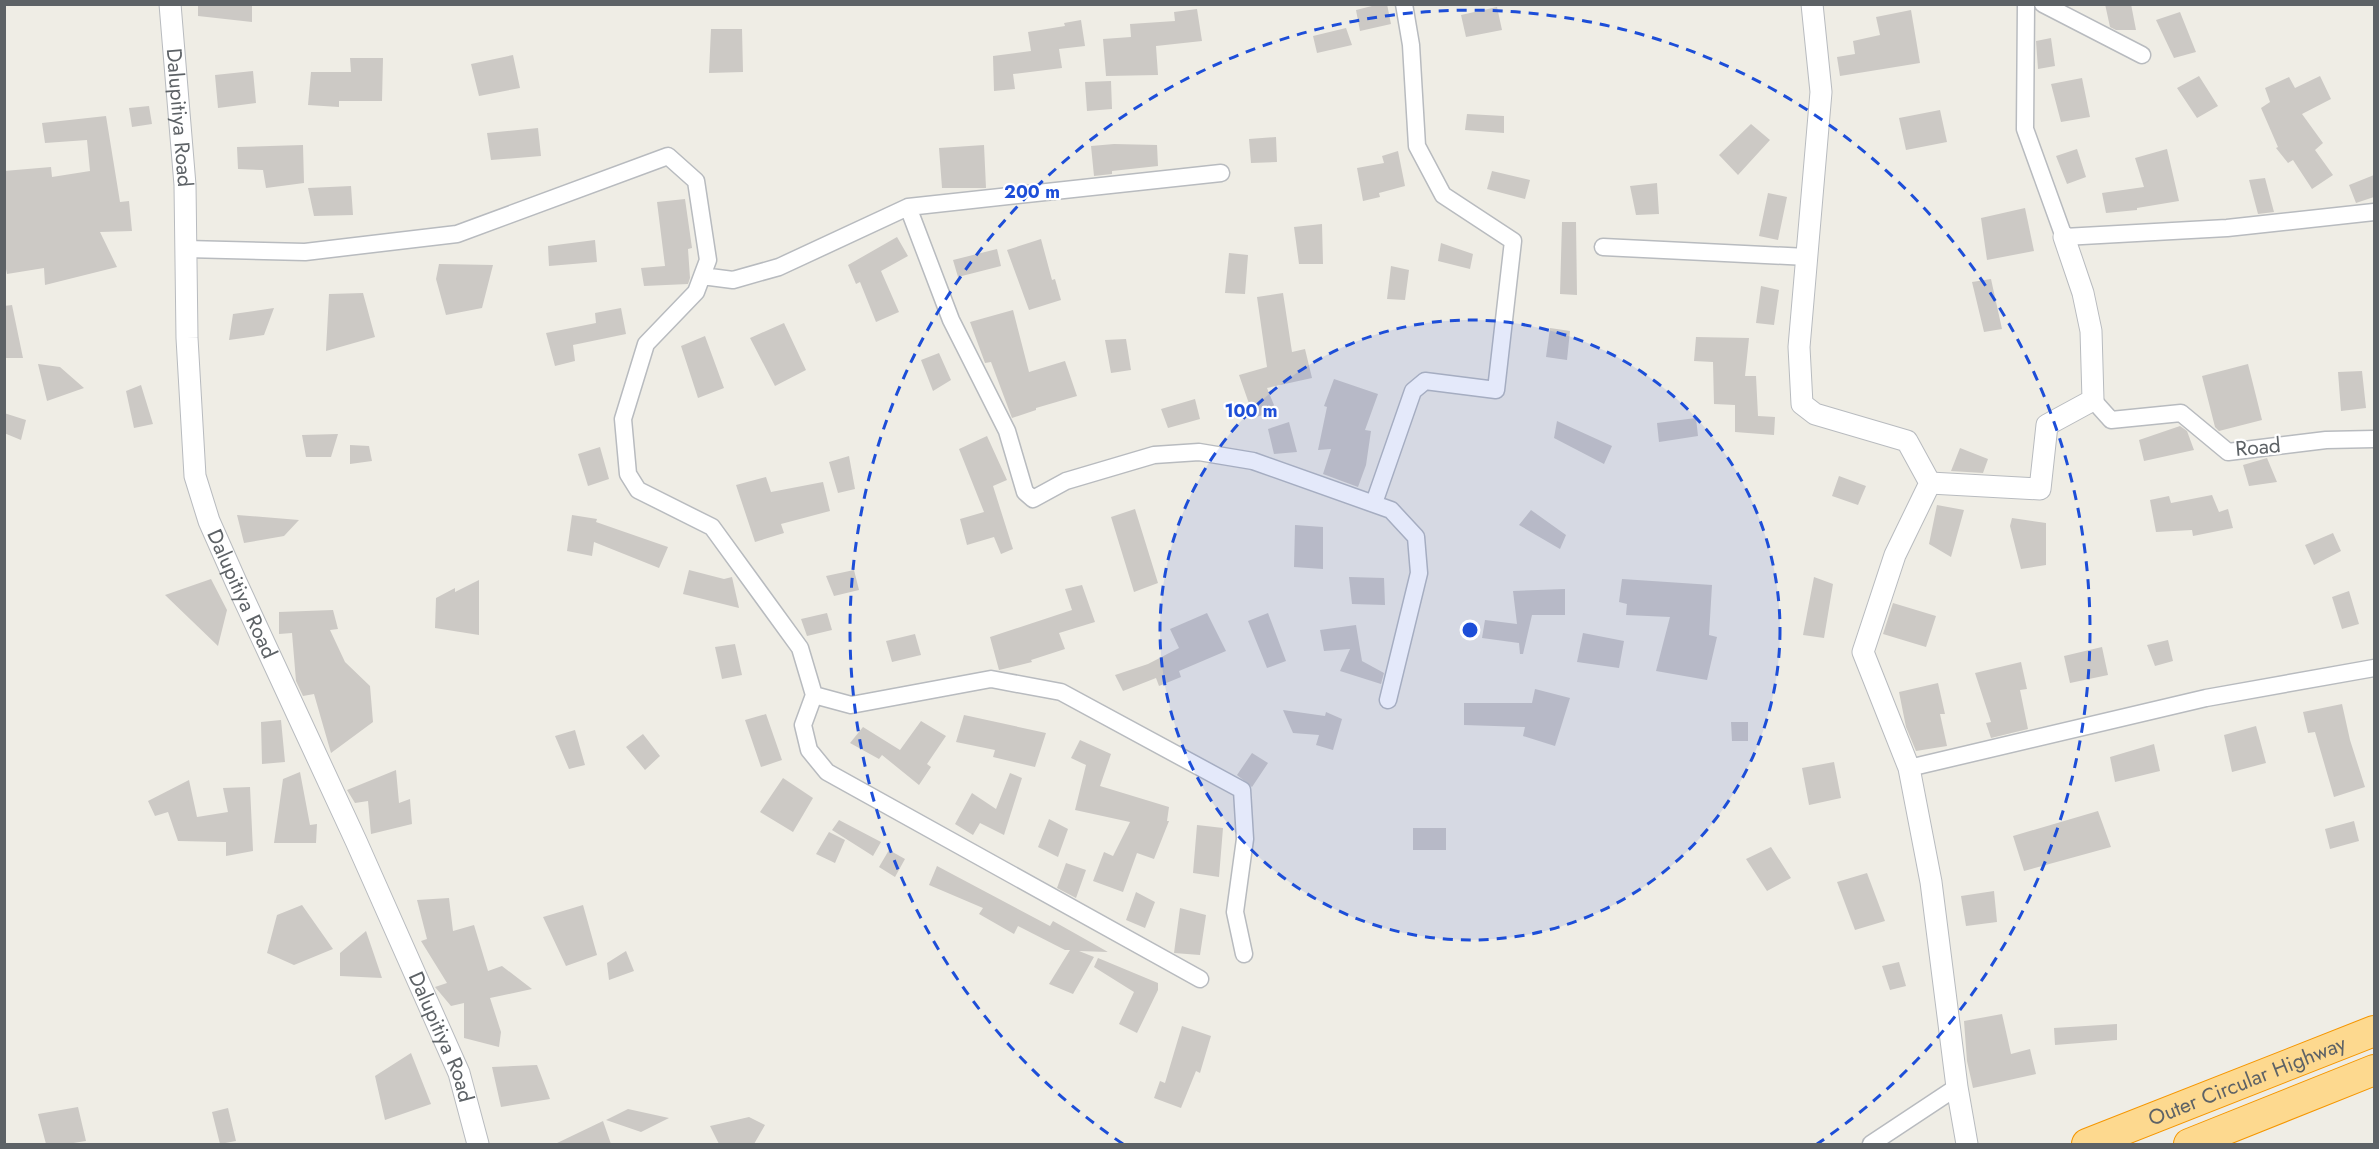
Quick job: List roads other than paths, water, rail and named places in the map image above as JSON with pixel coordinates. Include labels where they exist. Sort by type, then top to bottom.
[{"type":"highway","name":"Outer Circular Highway","points":[[2087,1144],[2374,1031]]},
{"type":"highway","name":"Outer Circular Highway","points":[[2189,1144],[2374,1070]]},
{"type":"street","name":"Dalupitiya Road","points":[[170,4],[184,184],[187,338],[195,476],[209,521],[356,841],[459,1073],[478,1144]]},
{"type":"street","points":[[1374,503],[1413,391],[1425,381],[1496,390],[1514,241],[1443,195],[1417,146],[1412,45],[1404,4]]},
{"type":"street","points":[[1812,4],[1821,92],[1798,347],[1802,404],[1815,414],[1907,441],[1930,483]]},
{"type":"street","points":[[1930,483],[2040,489],[2047,425],[2093,400],[2091,331],[2083,293],[2025,129],[2026,4]]},
{"type":"street","points":[[2043,4],[2142,55]]},
{"type":"street","points":[[186,249],[305,252],[457,234],[668,156],[696,181],[708,260],[696,292],[646,344],[623,419],[628,474],[638,490],[712,527],[800,648],[814,695],[803,725],[809,750],[827,772],[1200,979]]},
{"type":"street","points":[[702,276],[733,280],[778,267],[908,207],[1221,173]]},
{"type":"street","points":[[908,207],[951,320],[1006,431],[1025,492],[1033,500],[1066,481],[1154,455],[1200,452],[1253,461],[1391,510],[1416,537],[1419,573],[1388,700]]},
{"type":"street","points":[[2064,237],[2227,228],[2374,212]]},
{"type":"street","points":[[1603,247],[1806,257]]},
{"type":"street","name":"Road","points":[[2093,400],[2111,420],[2181,413],[2228,452],[2326,440],[2374,439]]},
{"type":"street","points":[[1930,483],[1895,555],[1863,652],[1909,768],[1931,882],[1957,1087],[1966,1138]]},
{"type":"street","points":[[1909,768],[2206,698],[2374,668]]},
{"type":"street","points":[[814,695],[851,705],[991,679],[1061,692],[1242,790],[1245,838],[1235,912],[1245,954]]},
{"type":"street","points":[[1871,1144],[1957,1087]]}]
